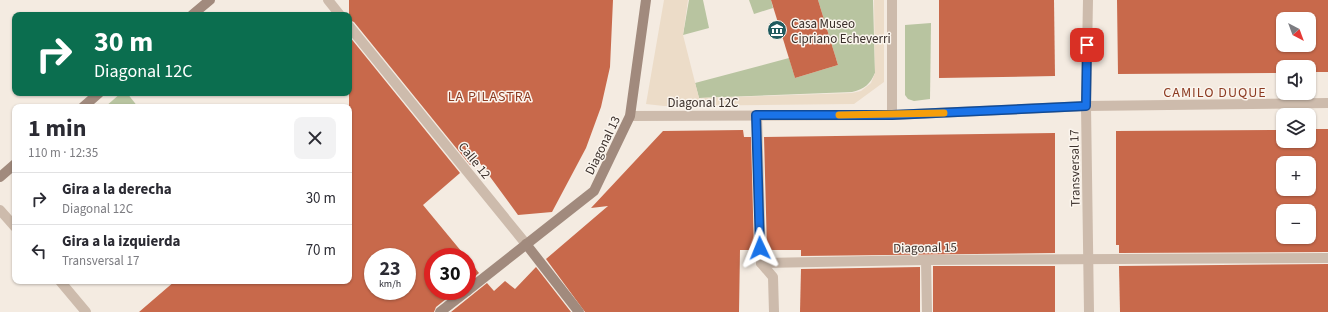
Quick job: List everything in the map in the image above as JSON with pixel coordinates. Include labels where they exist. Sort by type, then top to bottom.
[{"type":"main road","points":[[196,12],[210,0]]},
{"type":"main road","name":"Diagonal 13","points":[[476,284],[594,191],[630,116],[646,0]]},
{"type":"main road","points":[[86,104],[96,96]]},
{"type":"main road","points":[[0,177],[12,167]]},
{"type":"main road","name":"Calle 12","points":[[526,244],[579,312]]},
{"type":"main road","name":"Diagonal 13","points":[[440,312],[455,300]]},
{"type":"street","points":[[328,0],[338,12]]},
{"type":"street","points":[[892,0],[892,115]]},
{"type":"street","name":"Transversal 17","points":[[1088,0],[1086,106],[1089,312]]},
{"type":"street","name":"Calle 12","points":[[352,30],[526,244]]},
{"type":"street","name":"Diagonal 12C","points":[[630,116],[892,115],[1086,106],[1328,103]]},
{"type":"street","points":[[756,115],[761,263],[772,277],[774,312]]},
{"type":"street","points":[[0,210],[12,224]]},
{"type":"street","name":"Diagonal 15","points":[[761,263],[926,260],[1328,258]]},
{"type":"street","points":[[926,260],[926,312]]},
{"type":"street","points":[[63,284],[86,312]]},
{"type":"green space","points":[[689,0],[703,0],[709,28],[683,35]]},
{"type":"green space","points":[[749,0],[771,0],[773,8],[754,14]]},
{"type":"green space","points":[[818,0],[873,0],[875,73],[866,86],[852,92],[699,98],[695,83],[789,58],[795,78],[838,65]]},
{"type":"green space","points":[[931,23],[930,99],[914,101],[908,99],[905,95],[905,25]]},
{"type":"green space","points":[[118,96],[129,96],[136,104],[108,104]]},
{"type":"shaded area","points":[[664,0],[688,0],[683,35],[699,98],[852,93],[861,91],[871,83],[875,73],[874,0],[884,0],[884,82],[854,104],[664,106],[646,104]]},
{"type":"building","points":[[349,0],[613,0],[610,67],[601,107],[586,148],[552,212],[518,215],[477,159],[470,165],[352,21],[352,12],[349,12]]},
{"type":"building","points":[[771,0],[818,0],[838,65],[795,78]]},
{"type":"building","points":[[939,0],[1054,0],[1055,76],[939,78]]},
{"type":"building","points":[[1117,0],[1328,0],[1328,72],[1316,72],[1316,60],[1276,60],[1276,73],[1118,74]]},
{"type":"building","points":[[352,40],[460,173],[423,205],[459,248],[424,248],[424,300],[445,300],[436,307],[434,312],[139,312],[172,284],[352,284],[352,104],[349,104],[349,96],[352,96]]},
{"type":"building","points":[[1316,129],[1328,129],[1328,252],[1119,253],[1119,245],[1116,245],[1116,131],[1276,130],[1276,148],[1316,148]]},
{"type":"building","points":[[743,130],[744,137],[751,137],[754,250],[740,250],[739,312],[585,312],[546,259],[608,206],[591,208],[663,131]]},
{"type":"building","points":[[1055,133],[1055,253],[801,256],[801,250],[767,250],[764,137]]},
{"type":"building","points":[[1328,264],[1328,312],[1120,312],[1119,266]]},
{"type":"building","points":[[933,266],[1055,266],[1055,312],[933,312]]},
{"type":"building","points":[[536,267],[571,312],[451,312],[466,300],[476,300],[476,292],[487,283],[494,291],[505,281],[515,289]]},
{"type":"building","points":[[920,267],[920,312],[800,312],[801,269]]},
{"type":"slow traffic","points":[[839,115],[944,113]]},
{"type":"place","name":"Casa Museo Cipriano Echeverri","points":[[777,30]]},
{"type":"district","name":"CAMILO DUQUE","points":[[1215,92]]},
{"type":"district","name":"LA PILASTRA","points":[[490,96]]},
{"type":"route","points":[[760,248],[756,115],[892,115],[1086,106],[1087,45]]}]
